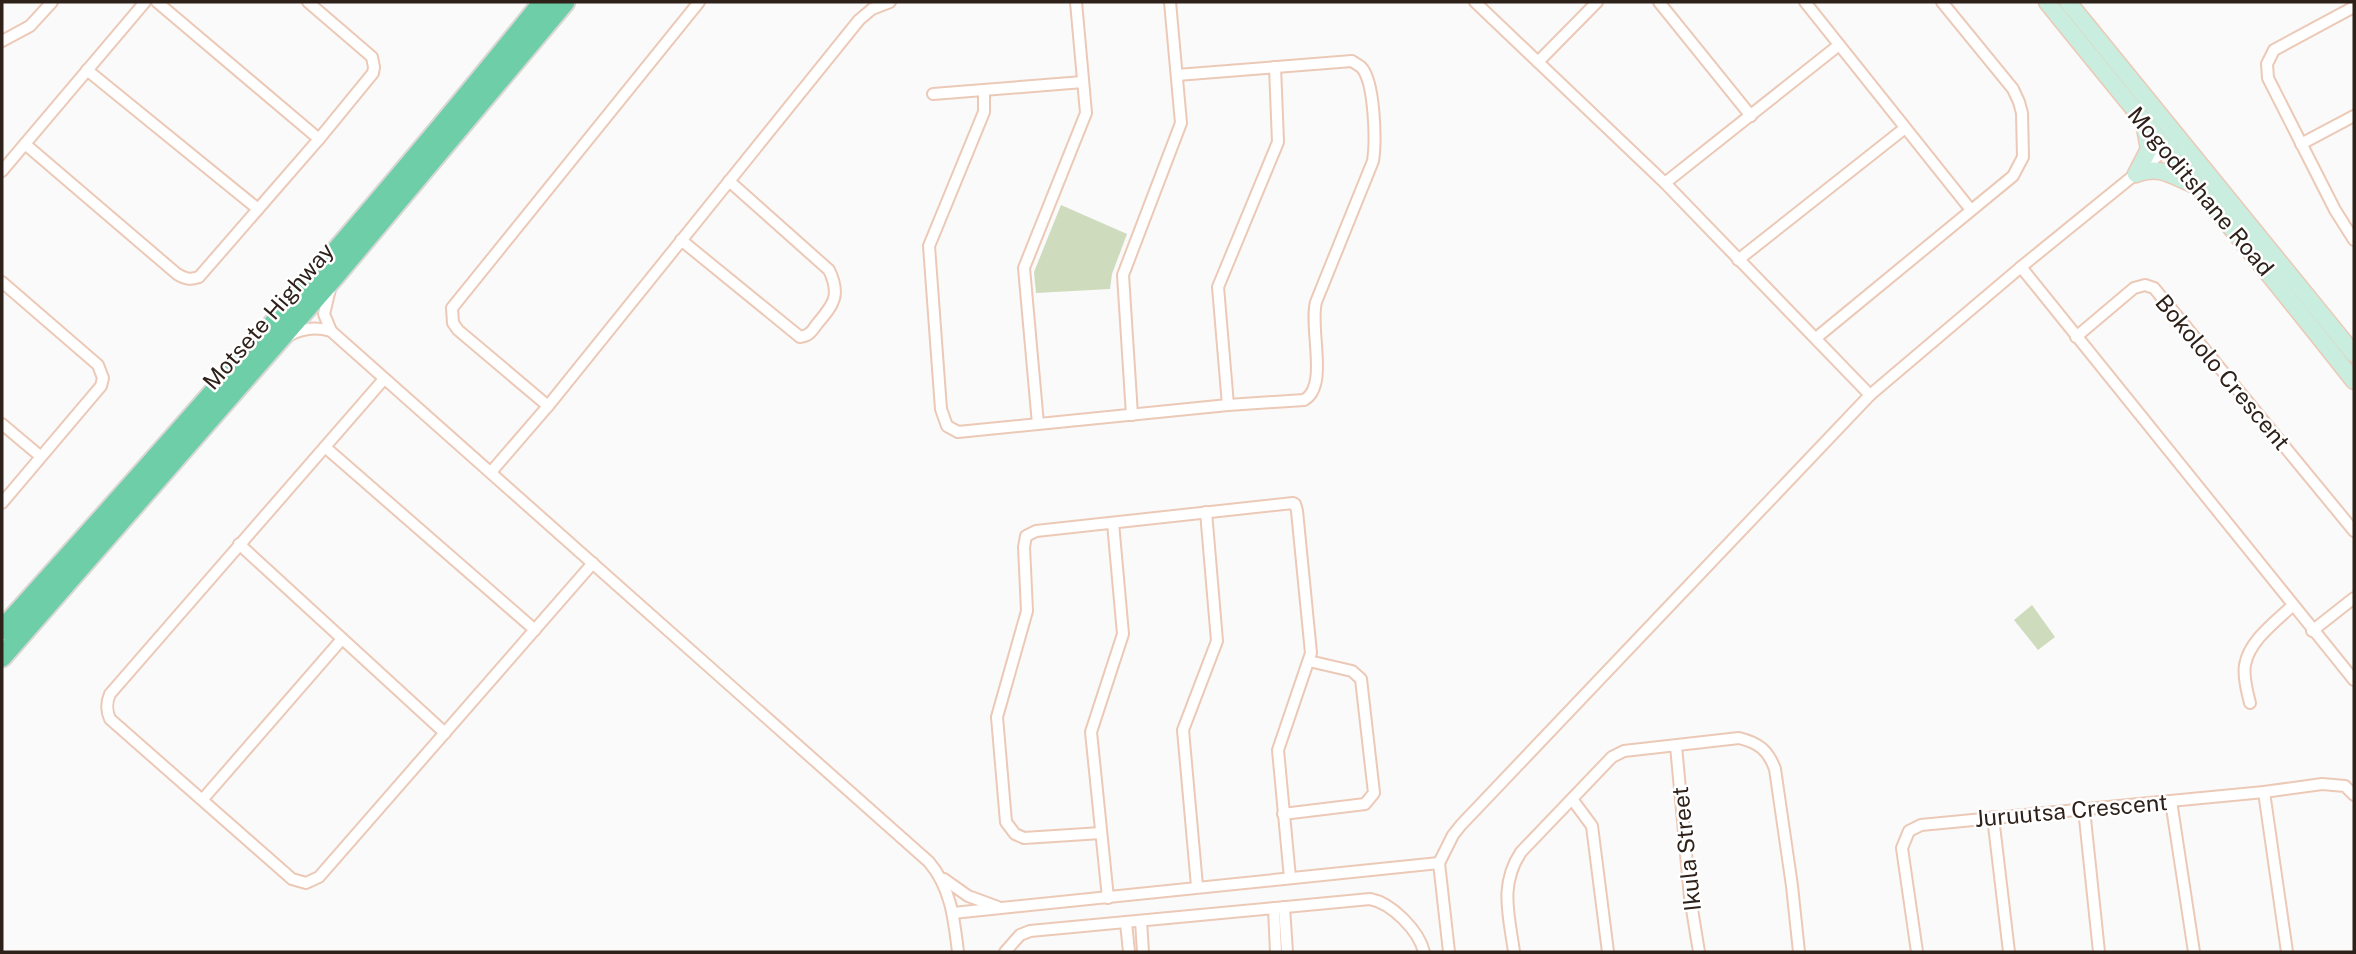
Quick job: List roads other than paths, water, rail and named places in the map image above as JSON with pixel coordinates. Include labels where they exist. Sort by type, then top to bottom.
[{"type":"highway","name":"Motsete Highway","points":[[2,630],[292,303],[458,108],[543,2]]},
{"type":"highway","name":"Motsete Highway","points":[[2,657],[335,276],[565,2]]},
{"type":"main road","name":"Mogoditshane Road","points":[[2047,2],[2165,150],[2266,269],[2354,381]]},
{"type":"main road","name":"Mogoditshane Road","points":[[2068,2],[2354,354]]},
{"type":"main road","points":[[2136,174],[2149,149],[2144,122]]},
{"type":"main road","points":[[2136,174],[2147,170],[2161,170],[2197,187]]},
{"type":"street","points":[[2,41],[30,26],[52,2]]},
{"type":"street","points":[[2,171],[145,2]]},
{"type":"street","points":[[157,2],[319,139]]},
{"type":"street","points":[[25,144],[184,278],[199,277],[373,73],[374,61],[368,52],[308,2]]},
{"type":"street","points":[[548,406],[457,330],[453,323],[452,308],[699,2]]},
{"type":"street","points":[[491,472],[548,406],[859,20],[867,6],[890,2]]},
{"type":"street","points":[[1038,424],[1024,268],[1085,119],[1076,2]]},
{"type":"street","points":[[1132,415],[1122,279],[1181,123],[1170,2]]},
{"type":"street","points":[[1475,2],[1665,183],[1870,395]]},
{"type":"street","points":[[1538,62],[1597,2]]},
{"type":"street","points":[[1659,2],[1751,116]]},
{"type":"street","points":[[1805,2],[1971,210]]},
{"type":"street","points":[[1816,338],[2013,176],[2023,157],[2022,113],[2013,89],[1942,2]]},
{"type":"street","points":[[2352,234],[2301,144],[2268,78],[2267,64],[2274,50],[2354,7]]},
{"type":"street","points":[[1665,183],[1839,45]]},
{"type":"street","points":[[984,90],[984,113],[929,246],[941,409],[947,426],[958,432],[1304,400],[1313,392],[1317,379],[1314,314],[1316,302],[1373,161],[1375,150],[1369,83],[1361,66],[1352,61],[1177,75]]},
{"type":"street","points":[[1228,405],[1218,287],[1278,142],[1275,67]]},
{"type":"street","points":[[87,70],[258,209]]},
{"type":"street","points":[[933,94],[1083,82]]},
{"type":"street","points":[[2301,144],[2354,116]]},
{"type":"street","points":[[1738,260],[1905,128]]},
{"type":"street","points":[[1449,952],[1439,863],[1444,849],[1461,825],[1870,395],[2021,267],[2179,140]]},
{"type":"street","points":[[681,240],[800,337],[809,334],[832,308],[836,291],[829,270],[729,181]]},
{"type":"street","points":[[2021,267],[2354,680]]},
{"type":"street","points":[[335,276],[324,314],[331,331],[929,862],[940,875],[968,896],[1000,908]]},
{"type":"street","points":[[2,282],[94,361],[102,371],[101,386],[2,503]]},
{"type":"street","name":"Bokololo Crescent","points":[[2076,337],[2134,288],[2145,285],[2154,288],[2354,531]]},
{"type":"street","points":[[278,342],[294,332],[309,328],[331,331]]},
{"type":"street","points":[[384,379],[110,694],[107,701],[110,719],[292,879],[298,883],[313,881],[593,563]]},
{"type":"street","points":[[2,424],[40,456]]},
{"type":"street","points":[[325,447],[535,630]]},
{"type":"street","points":[[1101,833],[1034,839],[1015,835],[1006,822],[997,718],[1027,611],[1024,547],[1026,536],[1036,531],[1295,504],[1311,645],[1310,661],[1279,743],[1290,877]]},
{"type":"street","points":[[1197,886],[1183,730],[1217,641],[1206,512]]},
{"type":"street","points":[[1108,898],[1091,732],[1123,634],[1112,523]]},
{"type":"street","points":[[239,544],[445,733]]},
{"type":"street","points":[[2312,631],[2354,598]]},
{"type":"street","points":[[2250,704],[2245,666],[2250,651],[2292,606]]},
{"type":"street","points":[[202,799],[342,639]]},
{"type":"street","points":[[1283,814],[1365,804],[1374,793],[1362,679],[1352,671],[1310,661]]},
{"type":"street","points":[[1514,952],[1506,890],[1509,874],[1521,852],[1617,754],[1740,738],[1762,747],[1770,756],[1775,769],[1799,952]]},
{"type":"street","name":"Ikula Street","points":[[1676,746],[1690,897],[1699,952]]},
{"type":"street","name":"Juruutsa Crescent","points":[[1917,952],[1902,848],[1909,831],[1920,825],[2333,784],[2344,786],[2354,795]]},
{"type":"street","points":[[2264,792],[2287,952]]},
{"type":"street","points":[[1572,799],[1592,826],[1608,952]]},
{"type":"street","points":[[2171,801],[2193,952]]},
{"type":"street","points":[[2084,809],[2099,952]]},
{"type":"street","points":[[1993,817],[2009,952]]},
{"type":"street","points":[[953,913],[1439,863]]},
{"type":"street","points":[[940,875],[953,913],[958,952]]},
{"type":"street","points":[[1006,952],[1020,936],[1030,932],[1375,900],[1415,931],[1424,952]]},
{"type":"street","points":[[1276,952],[1279,908]]},
{"type":"street","points":[[1279,908],[1287,952]]},
{"type":"street","points":[[1141,921],[1143,952]]},
{"type":"street","points":[[1126,923],[1129,952]]}]
